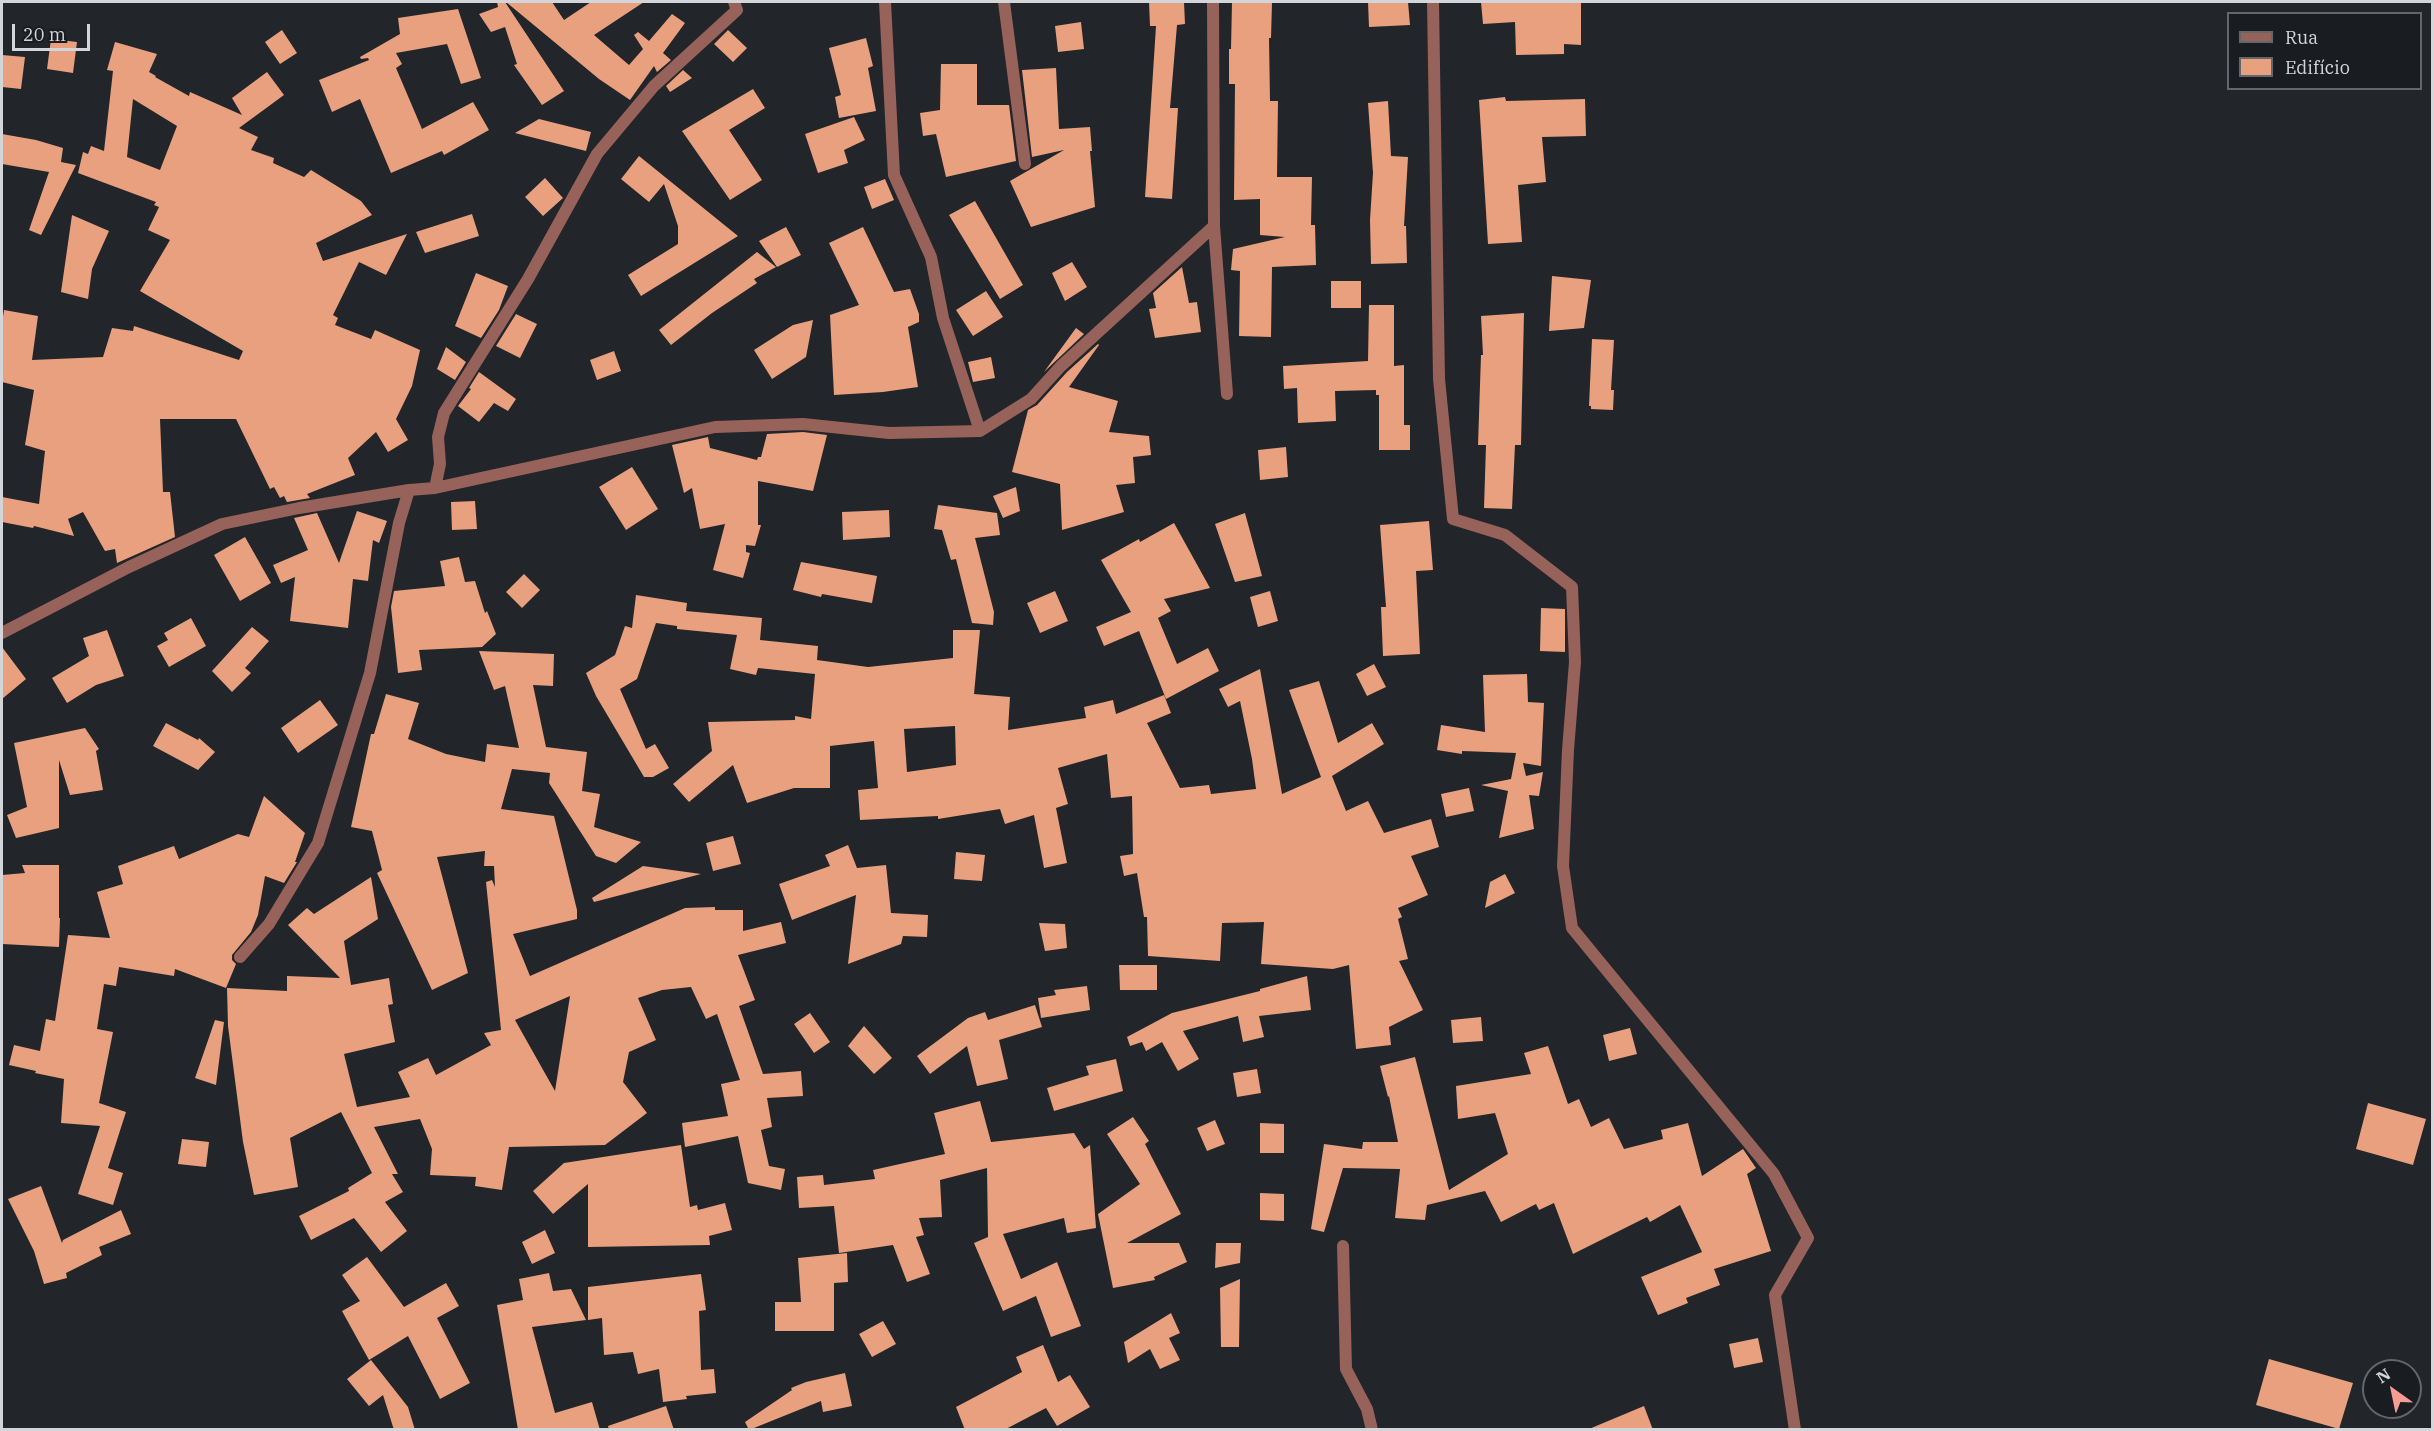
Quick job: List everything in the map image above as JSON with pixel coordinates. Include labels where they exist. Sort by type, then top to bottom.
[{"type":"street","points":[[435,488],[440,464],[438,437],[444,412],[528,279],[597,154],[654,86],[737,9],[734,2]]},
{"type":"street","points":[[885,2],[894,174],[931,257],[943,318],[980,431]]},
{"type":"street","points":[[1004,2],[1025,164]]},
{"type":"street","points":[[1213,2],[1214,226],[1227,394]]},
{"type":"street","points":[[1433,2],[1439,379],[1453,519],[1505,535],[1572,587],[1575,662],[1568,750],[1563,866],[1572,928],[1774,1174],[1808,1238],[1775,1295],[1796,1430]]},
{"type":"street","points":[[2,633],[129,567],[222,524],[409,490],[435,488],[715,427],[803,424],[888,433],[980,431],[1030,399],[1061,366],[1214,226]]},
{"type":"street","points":[[240,957],[269,924],[318,843],[370,673],[399,523],[409,490]]},
{"type":"street","points":[[1343,1246],[1346,1369],[1367,1409],[1372,1430]]},
{"type":"building","points":[[497,2],[505,2],[564,91],[542,105],[514,65],[517,64],[505,27],[491,32],[479,14],[498,7]]},
{"type":"building","points":[[506,2],[552,2],[564,20],[591,2],[644,2],[594,35],[629,65],[643,49],[634,35],[638,32],[649,41],[672,14],[685,23],[663,53],[671,60],[657,72],[654,66],[630,100],[599,79]]},
{"type":"building","points":[[1149,2],[1184,2],[1185,24],[1177,25],[1170,108],[1178,108],[1172,199],[1145,197],[1156,26],[1150,26]]},
{"type":"building","points":[[1232,2],[1272,3],[1271,38],[1269,38],[1270,101],[1278,101],[1277,177],[1312,177],[1311,225],[1315,225],[1316,265],[1272,267],[1271,337],[1239,336],[1240,271],[1231,270],[1233,249],[1285,237],[1260,235],[1260,199],[1234,200],[1235,84],[1229,84]]},
{"type":"building","points":[[1368,2],[1408,2],[1410,25],[1369,27]]},
{"type":"building","points":[[1481,2],[1581,2],[1581,45],[1564,44],[1564,54],[1516,55],[1515,22],[1483,24]]},
{"type":"building","points":[[458,9],[481,78],[461,84],[447,44],[396,53],[402,64],[396,68],[422,129],[473,102],[489,130],[444,155],[442,151],[391,173],[360,99],[332,112],[319,80],[369,60],[360,57],[400,34],[398,18]]},
{"type":"building","points":[[1081,22],[1084,49],[1058,52],[1055,26]]},
{"type":"building","points":[[282,30],[297,53],[280,64],[265,42]]},
{"type":"building","points":[[728,30],[747,48],[733,62],[714,44]]},
{"type":"building","points":[[866,38],[873,66],[868,68],[876,111],[839,118],[835,97],[841,95],[829,48]]},
{"type":"building","points":[[51,39],[77,42],[73,73],[47,69]]},
{"type":"building","points":[[115,42],[157,54],[149,72],[155,77],[189,96],[190,92],[242,115],[232,98],[267,72],[284,95],[239,128],[258,137],[251,150],[274,158],[273,163],[304,177],[311,170],[361,201],[372,215],[316,243],[323,261],[407,234],[386,275],[359,262],[333,315],[338,318],[335,325],[371,339],[375,330],[420,350],[412,386],[396,419],[408,440],[388,452],[376,432],[348,458],[355,475],[307,494],[310,498],[287,502],[284,496],[280,498],[274,487],[270,489],[236,419],[160,419],[163,492],[170,492],[175,537],[117,563],[115,549],[105,551],[83,512],[68,519],[74,536],[34,526],[33,528],[2,522],[2,497],[39,504],[45,451],[25,445],[34,390],[2,382],[4,310],[38,316],[32,360],[103,357],[112,328],[133,331],[134,326],[239,360],[243,351],[140,291],[170,240],[148,230],[159,207],[154,205],[156,202],[78,173],[83,152],[88,154],[91,146],[104,151],[113,71],[107,70]],"holes":[[[133,99],[177,126],[160,170],[127,157]]]},
{"type":"building","points":[[2,55],[25,57],[21,89],[2,87]]},
{"type":"building","points":[[941,64],[977,64],[977,105],[1009,105],[1016,161],[946,177],[936,134],[923,136],[920,113],[940,110]]},
{"type":"building","points":[[1056,68],[1059,129],[1090,127],[1095,207],[1031,227],[1010,181],[1064,150],[1032,157],[1022,70]]},
{"type":"building","points":[[683,70],[692,78],[670,92],[666,86]]},
{"type":"building","points":[[753,89],[765,108],[729,130],[762,180],[730,200],[682,131]]},
{"type":"building","points":[[1505,97],[1506,101],[1585,99],[1586,136],[1542,137],[1546,182],[1518,185],[1522,242],[1488,244],[1479,100]]},
{"type":"building","points":[[1388,101],[1391,156],[1408,157],[1404,226],[1406,226],[1407,263],[1371,264],[1370,220],[1373,173],[1368,103]]},
{"type":"building","points":[[854,117],[865,140],[844,150],[848,163],[818,173],[805,134]]},
{"type":"building","points":[[539,119],[591,132],[586,151],[515,133]]},
{"type":"building","points":[[2,134],[63,148],[61,162],[76,165],[41,235],[29,230],[49,172],[2,164]]},
{"type":"building","points":[[639,156],[738,236],[641,296],[628,275],[678,244],[678,226],[664,184],[649,202],[621,179]]},
{"type":"building","points":[[545,178],[563,198],[543,216],[525,197]]},
{"type":"building","points":[[885,179],[894,200],[872,209],[864,187]]},
{"type":"building","points":[[975,201],[1023,285],[1000,299],[949,215]]},
{"type":"building","points":[[472,214],[479,236],[425,253],[416,232]]},
{"type":"building","points":[[72,215],[109,231],[92,269],[88,299],[61,292]]},
{"type":"building","points":[[786,227],[801,255],[777,267],[759,241]]},
{"type":"building","points":[[863,227],[894,292],[910,289],[919,314],[919,322],[908,327],[918,387],[834,395],[830,315],[859,305],[829,243]]},
{"type":"building","points":[[757,252],[776,267],[754,279],[757,283],[712,313],[671,345],[659,330]]},
{"type":"building","points":[[1072,262],[1087,287],[1065,301],[1052,273]]},
{"type":"building","points":[[1182,267],[1189,303],[1197,302],[1201,332],[1155,338],[1149,309],[1156,308],[1153,293]]},
{"type":"building","points":[[476,273],[508,286],[499,310],[481,338],[455,326]]},
{"type":"building","points":[[1552,276],[1591,280],[1584,328],[1549,331]]},
{"type":"building","points":[[1331,281],[1361,281],[1361,308],[1331,308]]},
{"type":"building","points":[[986,291],[1003,317],[973,336],[956,310]]},
{"type":"building","points":[[1369,305],[1394,305],[1394,366],[1404,365],[1404,425],[1410,425],[1410,450],[1379,450],[1379,395],[1376,395],[1376,390],[1335,391],[1336,421],[1298,423],[1297,388],[1284,389],[1283,366],[1368,361]]},
{"type":"building","points":[[1524,313],[1521,445],[1515,445],[1512,509],[1484,508],[1486,445],[1478,445],[1481,355],[1483,355],[1481,316]]},
{"type":"building","points":[[516,314],[537,324],[520,358],[496,346]]},
{"type":"building","points":[[813,320],[806,357],[772,379],[754,350],[793,325]]},
{"type":"building","points":[[1076,328],[1084,334],[1044,372]]},
{"type":"building","points":[[1592,339],[1614,340],[1611,390],[1614,390],[1613,410],[1591,409],[1589,406]]},
{"type":"building","points":[[1098,344],[1069,387],[1118,401],[1109,432],[1149,436],[1151,455],[1133,457],[1135,483],[1116,485],[1124,512],[1062,530],[1060,484],[1012,472],[1028,410],[1037,405],[1067,372]]},
{"type":"building","points":[[446,347],[466,362],[455,380],[437,369]]},
{"type":"building","points":[[614,351],[621,371],[597,380],[590,360]]},
{"type":"building","points":[[991,357],[995,378],[973,382],[968,362]]},
{"type":"building","points":[[479,372],[516,399],[508,411],[494,403],[479,422],[458,406],[471,389],[469,388]]},
{"type":"building","points":[[803,432],[827,435],[813,491],[758,481],[758,525],[761,525],[755,546],[746,545],[746,552],[750,553],[743,578],[713,570],[725,524],[700,529],[692,488],[684,493],[672,445],[708,437],[710,448],[757,460],[761,457],[767,434]]},
{"type":"building","points":[[1286,447],[1288,477],[1260,480],[1258,450]]},
{"type":"building","points":[[632,467],[658,509],[626,530],[599,487]]},
{"type":"building","points":[[1016,487],[1020,511],[1003,518],[993,496]]},
{"type":"building","points":[[475,501],[477,529],[452,530],[451,502]]},
{"type":"building","points":[[938,505],[997,513],[1000,535],[975,538],[994,612],[993,625],[972,623],[956,559],[951,560],[942,530],[934,529]]},
{"type":"building","points":[[889,510],[890,537],[843,540],[842,512]]},
{"type":"building","points":[[357,511],[387,521],[379,543],[373,540],[368,581],[353,579],[348,628],[290,621],[295,577],[281,583],[273,565],[308,550],[294,518],[317,513],[339,563]]},
{"type":"building","points":[[1245,513],[1262,576],[1235,582],[1215,524]]},
{"type":"building","points":[[1429,521],[1433,570],[1416,571],[1420,654],[1383,656],[1381,607],[1386,607],[1380,525]]},
{"type":"building","points":[[1174,523],[1210,588],[1164,599],[1171,611],[1158,618],[1177,664],[1208,648],[1219,671],[1166,699],[1139,631],[1104,646],[1096,627],[1131,612],[1101,560]]},
{"type":"building","points":[[245,537],[271,583],[240,601],[214,555]]},
{"type":"building","points":[[459,557],[465,582],[475,581],[485,613],[487,611],[496,634],[482,647],[419,650],[422,670],[398,673],[391,607],[394,591],[445,586],[440,561]]},
{"type":"building","points":[[801,562],[877,576],[872,603],[822,594],[821,597],[793,590]]},
{"type":"building","points":[[524,574],[540,590],[522,608],[506,592]]},
{"type":"building","points":[[1055,591],[1068,621],[1040,633],[1027,603]]},
{"type":"building","points":[[1270,591],[1278,621],[1258,627],[1250,597]]},
{"type":"building","points":[[636,595],[687,603],[686,611],[762,618],[760,640],[818,646],[817,660],[868,667],[953,658],[953,630],[980,630],[974,694],[1010,697],[1008,730],[1086,718],[1084,707],[1113,700],[1116,714],[1164,695],[1171,713],[1147,723],[1180,788],[1209,785],[1211,794],[1256,789],[1240,701],[1228,707],[1219,689],[1260,669],[1282,794],[1321,777],[1289,690],[1319,681],[1338,743],[1372,723],[1384,744],[1332,776],[1346,811],[1368,801],[1384,833],[1431,819],[1439,847],[1411,856],[1428,895],[1398,908],[1402,917],[1398,919],[1408,959],[1399,961],[1423,1010],[1389,1027],[1391,1045],[1356,1049],[1349,965],[1333,969],[1261,964],[1264,922],[1222,923],[1220,961],[1148,956],[1147,917],[1144,917],[1137,873],[1124,876],[1120,856],[1133,854],[1132,796],[1111,798],[1107,754],[1058,768],[1068,804],[1056,808],[1067,863],[1044,868],[1034,815],[1005,824],[1000,809],[938,819],[938,816],[860,820],[858,790],[878,788],[874,741],[830,746],[830,788],[794,788],[747,803],[733,765],[689,802],[673,784],[712,751],[708,722],[795,720],[795,716],[811,719],[815,674],[758,668],[756,675],[730,669],[737,635],[677,629],[677,626],[656,623],[637,679],[620,689],[646,749],[655,744],[669,768],[653,777],[644,777],[596,696],[586,673],[615,655],[625,626],[632,628]],"holes":[[[955,726],[956,765],[907,772],[904,729]]]},
{"type":"building","points":[[1541,608],[1565,609],[1565,652],[1540,651]]},
{"type":"building","points":[[191,618],[206,646],[169,667],[157,646],[168,640],[164,633]]},
{"type":"building","points":[[252,627],[269,641],[245,668],[251,673],[232,692],[212,671]]},
{"type":"building","points":[[107,630],[124,676],[96,685],[67,703],[52,678],[89,656],[83,638]]},
{"type":"building","points":[[2,647],[26,679],[2,699]]},
{"type":"building","points":[[479,651],[554,654],[553,686],[533,685],[546,747],[587,752],[582,791],[600,794],[594,827],[641,842],[616,863],[596,856],[549,783],[550,773],[512,769],[501,809],[554,816],[577,910],[577,919],[513,934],[530,976],[685,908],[715,907],[715,910],[743,910],[743,931],[781,922],[786,943],[738,955],[755,1000],[739,1006],[763,1074],[801,1071],[803,1096],[767,1098],[772,1127],[761,1130],[769,1166],[785,1169],[781,1190],[748,1183],[738,1136],[685,1147],[682,1123],[728,1116],[721,1084],[740,1080],[717,1014],[706,1019],[691,987],[662,990],[638,998],[656,1040],[629,1052],[623,1082],[647,1113],[605,1145],[509,1147],[502,1190],[475,1186],[476,1177],[430,1175],[432,1149],[420,1119],[374,1127],[398,1174],[392,1174],[403,1192],[385,1202],[407,1231],[381,1252],[354,1218],[311,1240],[299,1216],[349,1191],[348,1188],[372,1173],[341,1112],[290,1138],[298,1187],[254,1195],[243,1142],[228,1026],[227,988],[287,991],[287,976],[340,978],[288,925],[307,908],[314,914],[371,877],[378,919],[344,941],[351,985],[389,978],[393,1004],[388,1005],[395,1042],[344,1054],[357,1107],[410,1097],[398,1072],[428,1058],[436,1075],[491,1045],[484,1033],[501,1030],[486,882],[492,880],[495,887],[494,866],[484,866],[485,851],[437,857],[468,973],[432,990],[377,873],[382,870],[372,831],[351,827],[371,734],[374,734],[386,694],[419,703],[408,739],[446,754],[485,762],[487,744],[519,748],[505,686],[494,690]],"holes":[[[570,996],[555,1091],[515,1020]]]},
{"type":"building","points":[[1374,664],[1386,687],[1367,696],[1356,674]]},
{"type":"building","points":[[1527,674],[1528,702],[1544,703],[1541,766],[1523,763],[1526,776],[1543,772],[1539,796],[1529,795],[1534,829],[1499,838],[1508,791],[1481,785],[1511,779],[1516,753],[1462,751],[1462,754],[1437,750],[1441,725],[1485,732],[1483,675]]},
{"type":"building","points":[[320,700],[338,725],[298,753],[281,728]]},
{"type":"building","points":[[166,723],[198,740],[199,738],[215,752],[198,770],[153,746]]},
{"type":"building","points":[[85,728],[99,749],[96,751],[103,790],[70,795],[59,760],[59,828],[16,838],[7,815],[27,807],[14,743]]},
{"type":"building","points":[[1469,788],[1474,811],[1446,817],[1441,794]]},
{"type":"building","points":[[264,796],[305,833],[295,862],[297,862],[284,883],[265,876],[258,915],[251,932],[232,955],[232,960],[236,964],[226,988],[175,969],[174,976],[119,967],[116,986],[104,984],[97,1029],[113,1032],[99,1103],[126,1112],[108,1168],[123,1173],[113,1205],[78,1194],[100,1126],[61,1123],[64,1079],[9,1065],[14,1045],[40,1051],[46,1019],[55,1021],[68,935],[110,938],[97,892],[123,884],[118,866],[174,846],[179,859],[238,834],[249,837]]},
{"type":"building","points":[[733,836],[741,864],[713,871],[706,843]]},
{"type":"building","points":[[848,845],[857,868],[886,865],[891,913],[928,915],[927,937],[903,936],[901,944],[848,964],[856,895],[792,920],[779,884],[830,866],[825,855]]},
{"type":"building","points":[[956,852],[985,855],[982,881],[954,879]]},
{"type":"building","points":[[22,865],[59,865],[59,947],[2,944],[2,875],[25,873]]},
{"type":"building","points":[[643,866],[701,874],[594,902],[592,898]]},
{"type":"building","points":[[1505,874],[1515,893],[1485,908],[1490,882]]},
{"type":"building","points":[[1039,923],[1065,924],[1067,948],[1045,951]]},
{"type":"building","points":[[1119,965],[1157,965],[1157,990],[1120,990]]},
{"type":"building","points":[[1307,976],[1311,1010],[1259,1016],[1264,1037],[1243,1042],[1238,1016],[1183,1031],[1199,1059],[1178,1071],[1162,1042],[1146,1051],[1142,1042],[1130,1046],[1127,1037],[1172,1013],[1260,991],[1260,989]]},
{"type":"building","points":[[1087,986],[1090,1010],[1041,1018],[1038,998],[1056,995],[1054,990]]},
{"type":"building","points":[[1035,1005],[1042,1027],[999,1040],[1008,1079],[977,1086],[967,1046],[930,1074],[917,1056],[968,1018],[985,1012],[988,1020]]},
{"type":"building","points":[[810,1013],[830,1042],[814,1053],[794,1024]]},
{"type":"building","points":[[1481,1017],[1483,1041],[1453,1043],[1451,1020]]},
{"type":"building","points":[[215,1020],[224,1022],[216,1085],[195,1078]]},
{"type":"building","points":[[864,1026],[892,1058],[874,1074],[848,1046]]},
{"type":"building","points":[[1630,1028],[1637,1054],[1609,1061],[1603,1035]]},
{"type":"building","points":[[1548,1046],[1568,1104],[1579,1099],[1591,1127],[1609,1118],[1624,1149],[1663,1139],[1661,1130],[1688,1123],[1702,1176],[1743,1149],[1756,1168],[1747,1174],[1771,1251],[1714,1269],[1720,1285],[1686,1298],[1688,1303],[1658,1315],[1641,1277],[1702,1252],[1680,1205],[1650,1222],[1647,1217],[1573,1254],[1554,1203],[1539,1210],[1536,1204],[1501,1222],[1485,1191],[1427,1205],[1425,1220],[1395,1218],[1400,1169],[1343,1168],[1324,1232],[1311,1229],[1324,1144],[1362,1149],[1363,1142],[1398,1142],[1389,1096],[1380,1066],[1415,1057],[1449,1190],[1508,1154],[1495,1113],[1458,1119],[1456,1086],[1531,1074],[1524,1053]]},
{"type":"building","points":[[1116,1059],[1123,1091],[1054,1111],[1047,1088],[1089,1075],[1086,1066]]},
{"type":"building","points":[[1257,1069],[1261,1093],[1237,1097],[1233,1073]]},
{"type":"building","points":[[980,1101],[991,1142],[1074,1133],[1084,1149],[1090,1145],[1096,1228],[1067,1233],[1064,1218],[1003,1234],[1021,1279],[1057,1262],[1081,1326],[1051,1337],[1036,1296],[1003,1311],[974,1243],[988,1237],[987,1168],[940,1180],[942,1217],[919,1218],[924,1235],[916,1237],[930,1274],[907,1282],[893,1245],[839,1253],[834,1206],[799,1208],[797,1177],[823,1175],[824,1185],[875,1179],[873,1170],[945,1154],[934,1113]]},
{"type":"building","points":[[2368,1103],[2426,1119],[2413,1165],[2356,1149]]},
{"type":"building","points":[[1133,1117],[1149,1141],[1145,1144],[1181,1214],[1127,1243],[1179,1243],[1187,1262],[1154,1277],[1155,1280],[1113,1288],[1098,1214],[1140,1184],[1107,1134]]},
{"type":"building","points":[[1215,1120],[1225,1144],[1207,1151],[1197,1128]]},
{"type":"building","points":[[1260,1123],[1284,1124],[1284,1153],[1260,1153]]},
{"type":"building","points":[[182,1139],[209,1142],[206,1167],[178,1164]]},
{"type":"building","points":[[681,1145],[690,1207],[697,1205],[698,1210],[725,1203],[732,1230],[709,1236],[710,1245],[588,1247],[588,1184],[553,1214],[533,1191],[564,1163]]},
{"type":"building","points":[[41,1186],[62,1243],[63,1240],[121,1210],[131,1234],[99,1247],[102,1255],[66,1273],[67,1278],[44,1284],[34,1251],[8,1199]]},
{"type":"building","points":[[1260,1193],[1284,1194],[1284,1221],[1260,1220]]},
{"type":"building","points":[[545,1230],[555,1253],[532,1264],[522,1242]]},
{"type":"building","points":[[1216,1243],[1241,1243],[1240,1263],[1215,1268]]},
{"type":"building","points":[[847,1253],[848,1282],[834,1283],[834,1331],[775,1331],[775,1302],[801,1302],[798,1258]]},
{"type":"building","points":[[367,1257],[404,1307],[446,1283],[459,1306],[437,1318],[470,1383],[440,1399],[408,1336],[369,1360],[342,1311],[360,1301],[342,1275]]},
{"type":"building","points":[[549,1273],[553,1291],[571,1289],[586,1320],[532,1327],[555,1413],[592,1402],[600,1430],[518,1430],[497,1305],[523,1300],[519,1279]]},
{"type":"building","points":[[701,1274],[706,1310],[699,1311],[701,1370],[714,1369],[716,1393],[686,1396],[687,1399],[663,1402],[659,1369],[638,1374],[633,1352],[604,1355],[602,1318],[588,1320],[588,1287]]},
{"type":"building","points":[[1240,1279],[1239,1347],[1221,1347],[1220,1288]]},
{"type":"building","points":[[1171,1313],[1180,1333],[1169,1338],[1180,1360],[1160,1369],[1150,1349],[1128,1363],[1124,1342]]},
{"type":"building","points":[[883,1321],[896,1344],[872,1357],[859,1334]]},
{"type":"building","points":[[1758,1338],[1763,1362],[1734,1368],[1729,1344]]},
{"type":"building","points":[[1043,1345],[1058,1382],[1070,1375],[1090,1407],[1057,1426],[1046,1408],[1004,1430],[965,1430],[956,1407],[1022,1372],[1016,1357]]},
{"type":"building","points":[[2269,1359],[2353,1383],[2339,1429],[2256,1405]]},
{"type":"building","points":[[371,1360],[408,1407],[415,1430],[394,1430],[383,1395],[369,1406],[347,1379]]},
{"type":"building","points":[[845,1373],[852,1406],[823,1412],[821,1401],[749,1430],[745,1422],[792,1390],[791,1388]]},
{"type":"building","points":[[666,1406],[674,1430],[609,1430],[608,1426]]},
{"type":"building","points":[[1644,1406],[1653,1430],[1589,1430],[1589,1429]]}]
